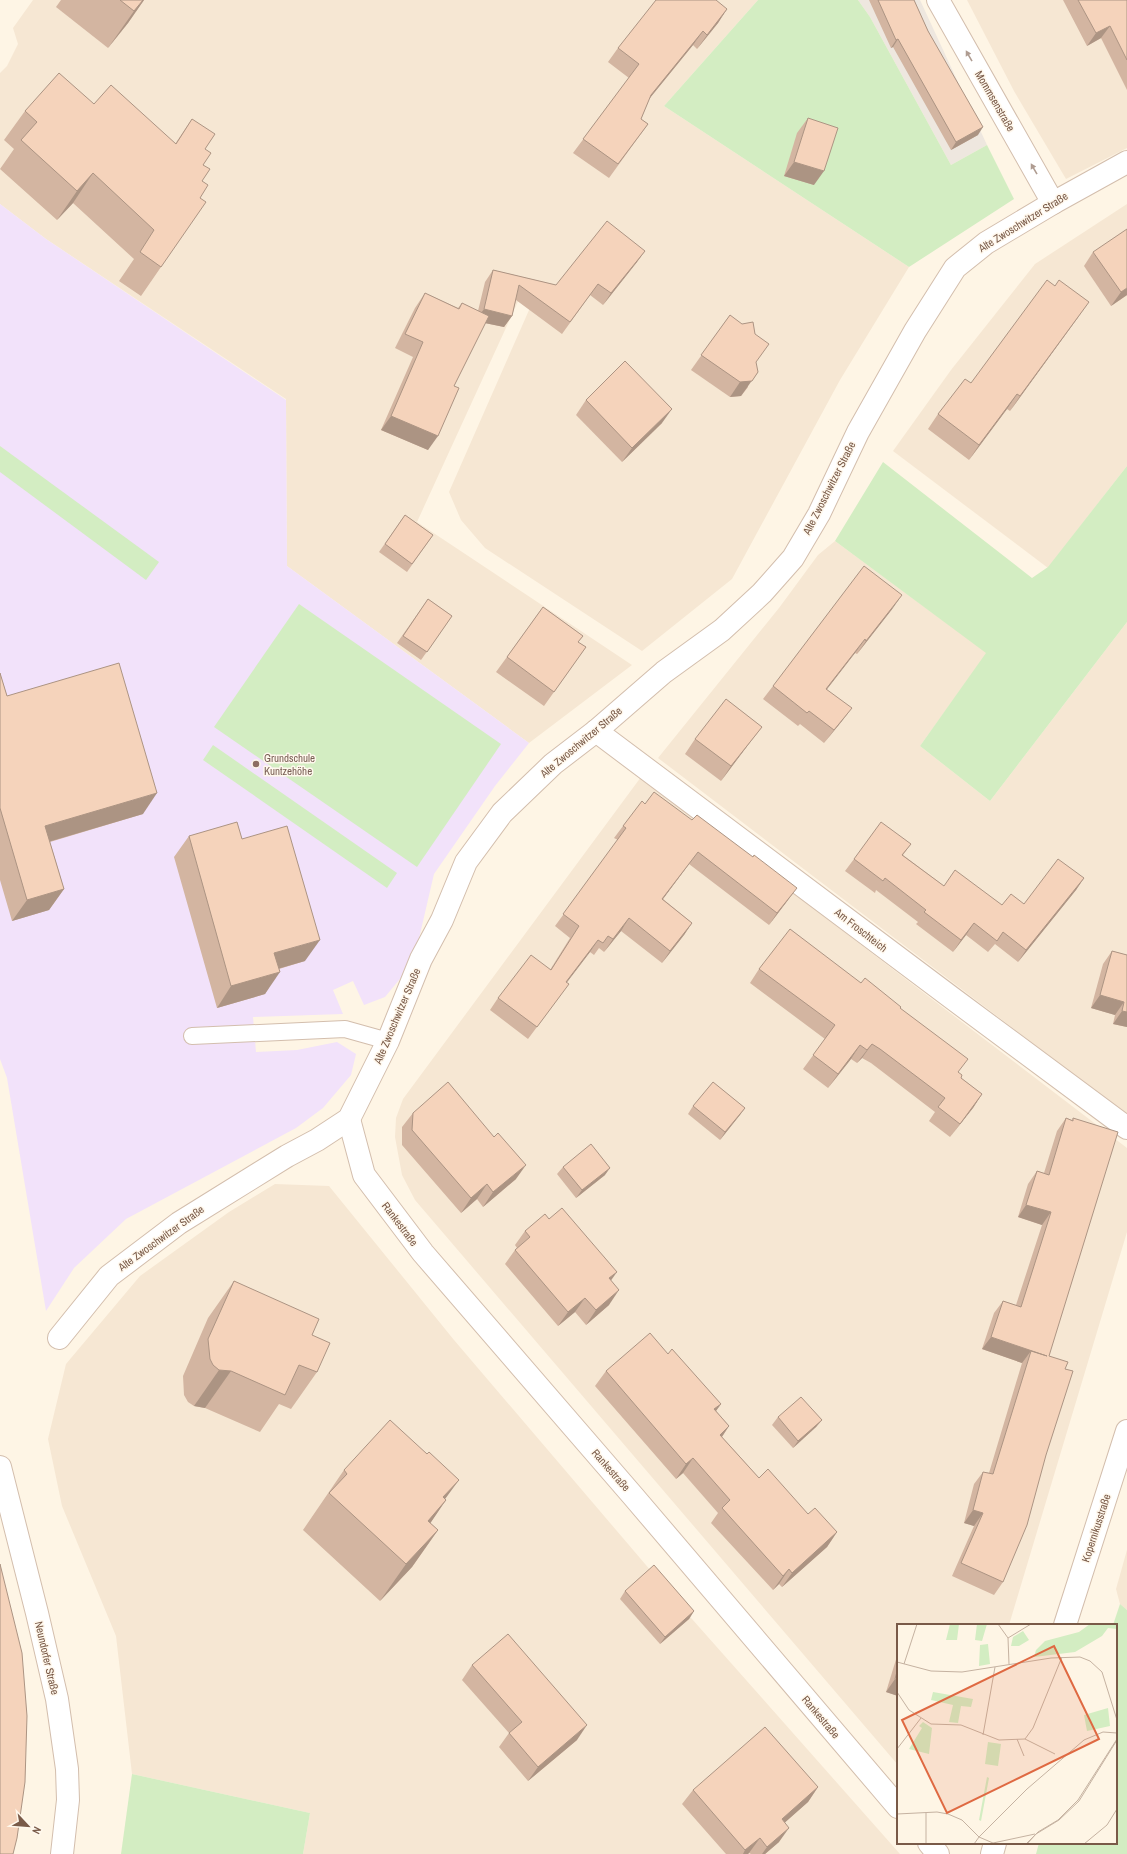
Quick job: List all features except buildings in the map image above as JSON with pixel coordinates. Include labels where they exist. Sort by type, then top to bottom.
[{"type":"street","name":"Mommsenstraße","points":[[938,0],[1053,202]]},
{"type":"street","name":"Alte Zwoschwitzer Straße","points":[[59,1338],[109,1276],[179,1223],[287,1156],[317,1140],[349,1119],[388,1041],[421,960],[442,920],[466,862],[502,813],[553,764],[596,731],[664,672],[722,630],[762,593],[788,564],[819,514],[858,432],[915,331],[955,268],[986,243],[1053,202],[1127,162]]},
{"type":"street","name":"Am Froschteich","points":[[596,731],[799,882],[935,986],[1127,1128]]},
{"type":"street","name":"Rankestraße","points":[[349,1119],[364,1176],[423,1253],[633,1496],[897,1806]]},
{"type":"street","name":"Kopernikusstraße","points":[[1065,1624],[1127,1431]]},
{"type":"street","name":"Neundorfer Straße","points":[[0,1466],[57,1699],[67,1769],[68,1800],[62,1854]]},
{"type":"street","points":[[929,1844],[938,1854]]},
{"type":"street","points":[[992,1854],[996,1844]]},
{"type":"lane","points":[[192,1036],[345,1029],[388,1041]]},
{"type":"shaded area","points":[[33,0],[758,0],[664,106],[909,267],[840,380],[732,579],[642,651],[485,548],[461,520],[449,492],[533,301],[521,295],[417,522],[632,665],[529,743],[287,566],[286,399],[46,239],[0,204],[0,73],[7,66],[18,44],[13,28]]},
{"type":"shaded area","points":[[858,0],[920,0],[987,145],[951,165],[870,17]]},
{"type":"shaded area","points":[[967,0],[1127,0],[1127,148],[1066,179],[1014,91]]},
{"type":"shaded area","name":"Grundschule Kuntzehöhe","points":[[0,204],[46,239],[286,400],[287,566],[529,743],[495,786],[434,874],[417,947],[404,974],[385,997],[364,1005],[353,981],[333,990],[343,1014],[253,1017],[256,1052],[297,1050],[337,1042],[356,1054],[351,1075],[323,1108],[296,1128],[126,1219],[74,1268],[46,1311],[7,1078],[0,1059]]},
{"type":"shaded area","points":[[1127,204],[1127,466],[1048,568],[893,451],[951,370],[1035,264]]},
{"type":"shaded area","points":[[835,541],[987,653],[920,746],[990,801],[1127,622],[1127,1115],[658,758],[779,608],[818,555]]},
{"type":"shaded area","points":[[641,777],[1127,1148],[1127,1232],[1009,1624],[897,1624],[897,1764],[415,1200],[402,1175],[395,1137],[396,1118],[403,1099]]},
{"type":"shaded area","points":[[275,1184],[329,1186],[454,1340],[692,1619],[900,1854],[303,1854],[310,1813],[132,1774],[116,1636],[62,1506],[48,1439],[66,1364],[140,1276],[229,1212]]},
{"type":"shaded area","points":[[1127,1550],[1127,1610],[1120,1604],[1116,1589]]},
{"type":"green space","points":[[758,0],[858,0],[870,17],[951,165],[987,145],[1014,199],[909,267],[664,106]]},
{"type":"green space","points":[[0,446],[159,562],[146,580],[0,472]]},
{"type":"green space","points":[[883,462],[1032,578],[1048,567],[1127,466],[1127,622],[990,801],[920,746],[986,653],[835,541]]},
{"type":"green space","points":[[299,604],[501,744],[417,867],[214,727]]},
{"type":"green space","points":[[213,745],[397,873],[387,888],[203,760]]},
{"type":"green space","points":[[1120,1604],[1127,1610],[1127,1854],[1036,1854],[1039,1844],[1117,1844],[1117,1624],[1113,1624]]},
{"type":"green space","points":[[132,1774],[310,1813],[303,1854],[121,1854]]},
{"type":"place","name":"Grundschule Kuntzehöhe","points":[[256,764]]}]
